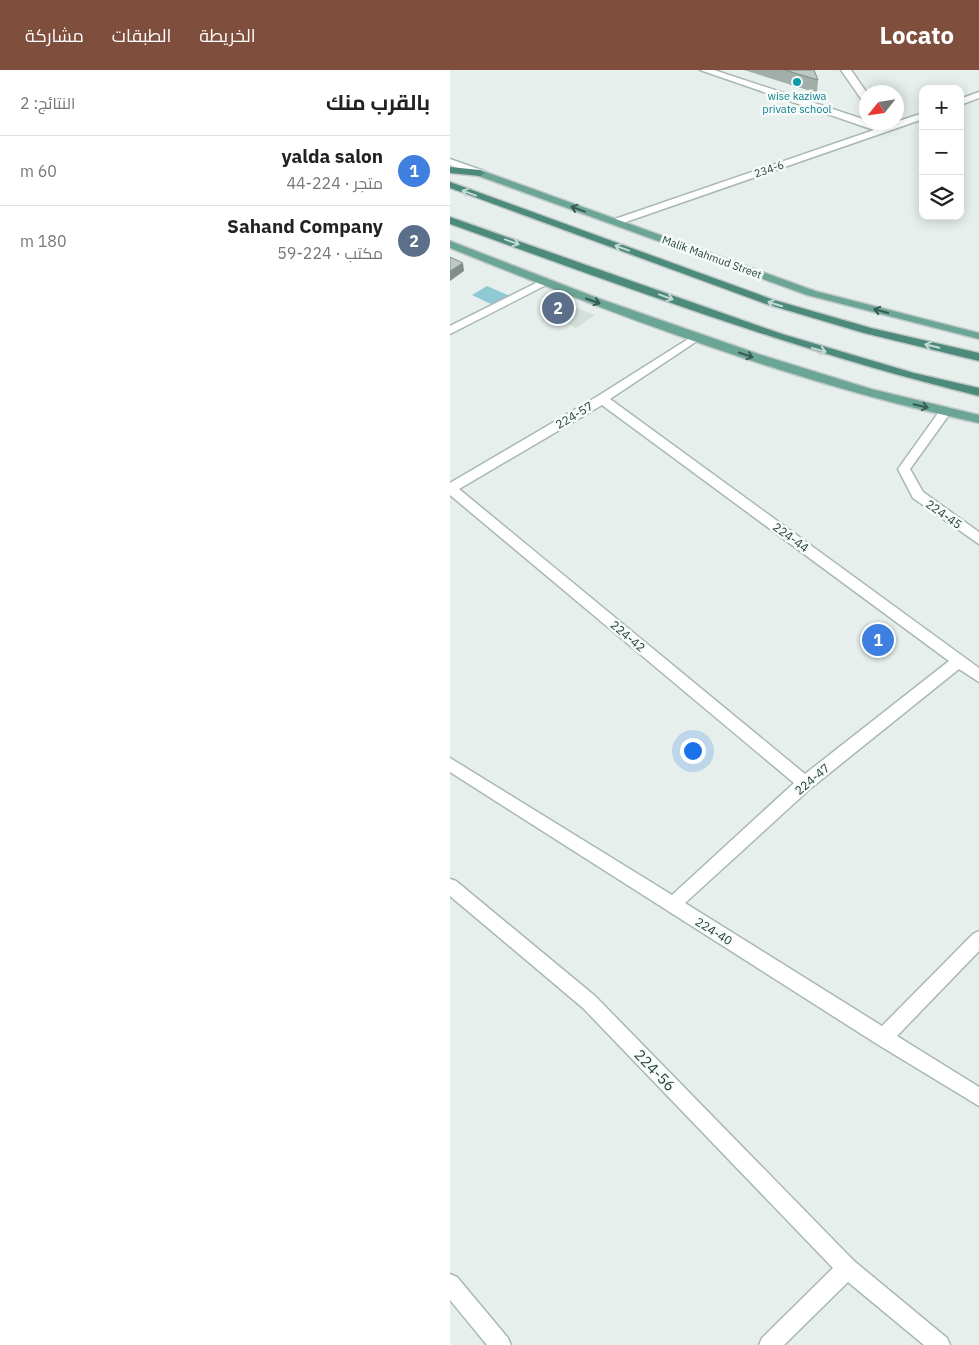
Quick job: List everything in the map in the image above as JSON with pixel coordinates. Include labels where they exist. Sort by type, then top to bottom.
[{"type":"highway","points":[[450,170],[480,173]]},
{"type":"highway","points":[[450,185],[770,302],[868,331],[979,358]]},
{"type":"highway","points":[[450,220],[800,344],[922,380],[979,392]]},
{"type":"main road","name":"Malik Mahmud Street","points":[[480,173],[811,292],[979,336]]},
{"type":"main road","points":[[450,244],[542,283],[788,369],[873,395],[979,419]]},
{"type":"street","points":[[705,70],[859,118]]},
{"type":"street","points":[[846,70],[859,90]]},
{"type":"street","points":[[964,101],[979,95]]},
{"type":"street","points":[[964,101],[979,107]]},
{"type":"street","name":"234-6","points":[[904,121],[919,117]]},
{"type":"street","name":"234-6","points":[[616,222],[872,130]]},
{"type":"street","name":"Malik Mahmud Street","points":[[450,162],[480,173]]},
{"type":"street","points":[[450,331],[542,283]]},
{"type":"street","name":"224-57","points":[[450,489],[602,399],[696,337]]},
{"type":"street","name":"224-44","points":[[602,399],[979,676]]},
{"type":"street","name":"224-45","points":[[945,412],[904,469],[918,495],[979,539]]},
{"type":"street","name":"224-42","points":[[450,489],[805,783]]},
{"type":"street","name":"224-47","points":[[672,905],[805,783],[959,661]]},
{"type":"street","name":"224-40","points":[[450,764],[979,1097]]},
{"type":"street","name":"224-56","points":[[450,886],[589,1002],[847,1268],[940,1345]]},
{"type":"street","points":[[883,1038],[979,939]]},
{"type":"street","points":[[769,1345],[847,1268]]},
{"type":"street","points":[[450,1284],[501,1345]]},
{"type":"shaded area","points":[[577,308],[595,315],[576,328],[560,320]]},
{"type":"water","points":[[487,286],[512,297],[495,306],[472,295]]},
{"type":"building","points":[[785,70],[814,70],[818,80]]},
{"type":"building","points":[[450,257],[463,263],[450,271]]},
{"type":"building","points":[[555,294],[575,303],[559,313],[541,304]]},
{"type":"place","name":"wise kaziwa private school","points":[[797,82]]},
{"type":"place","name":"Sahand Company","points":[[558,308]]},
{"type":"place","name":"yalda salon","points":[[878,640]]}]
